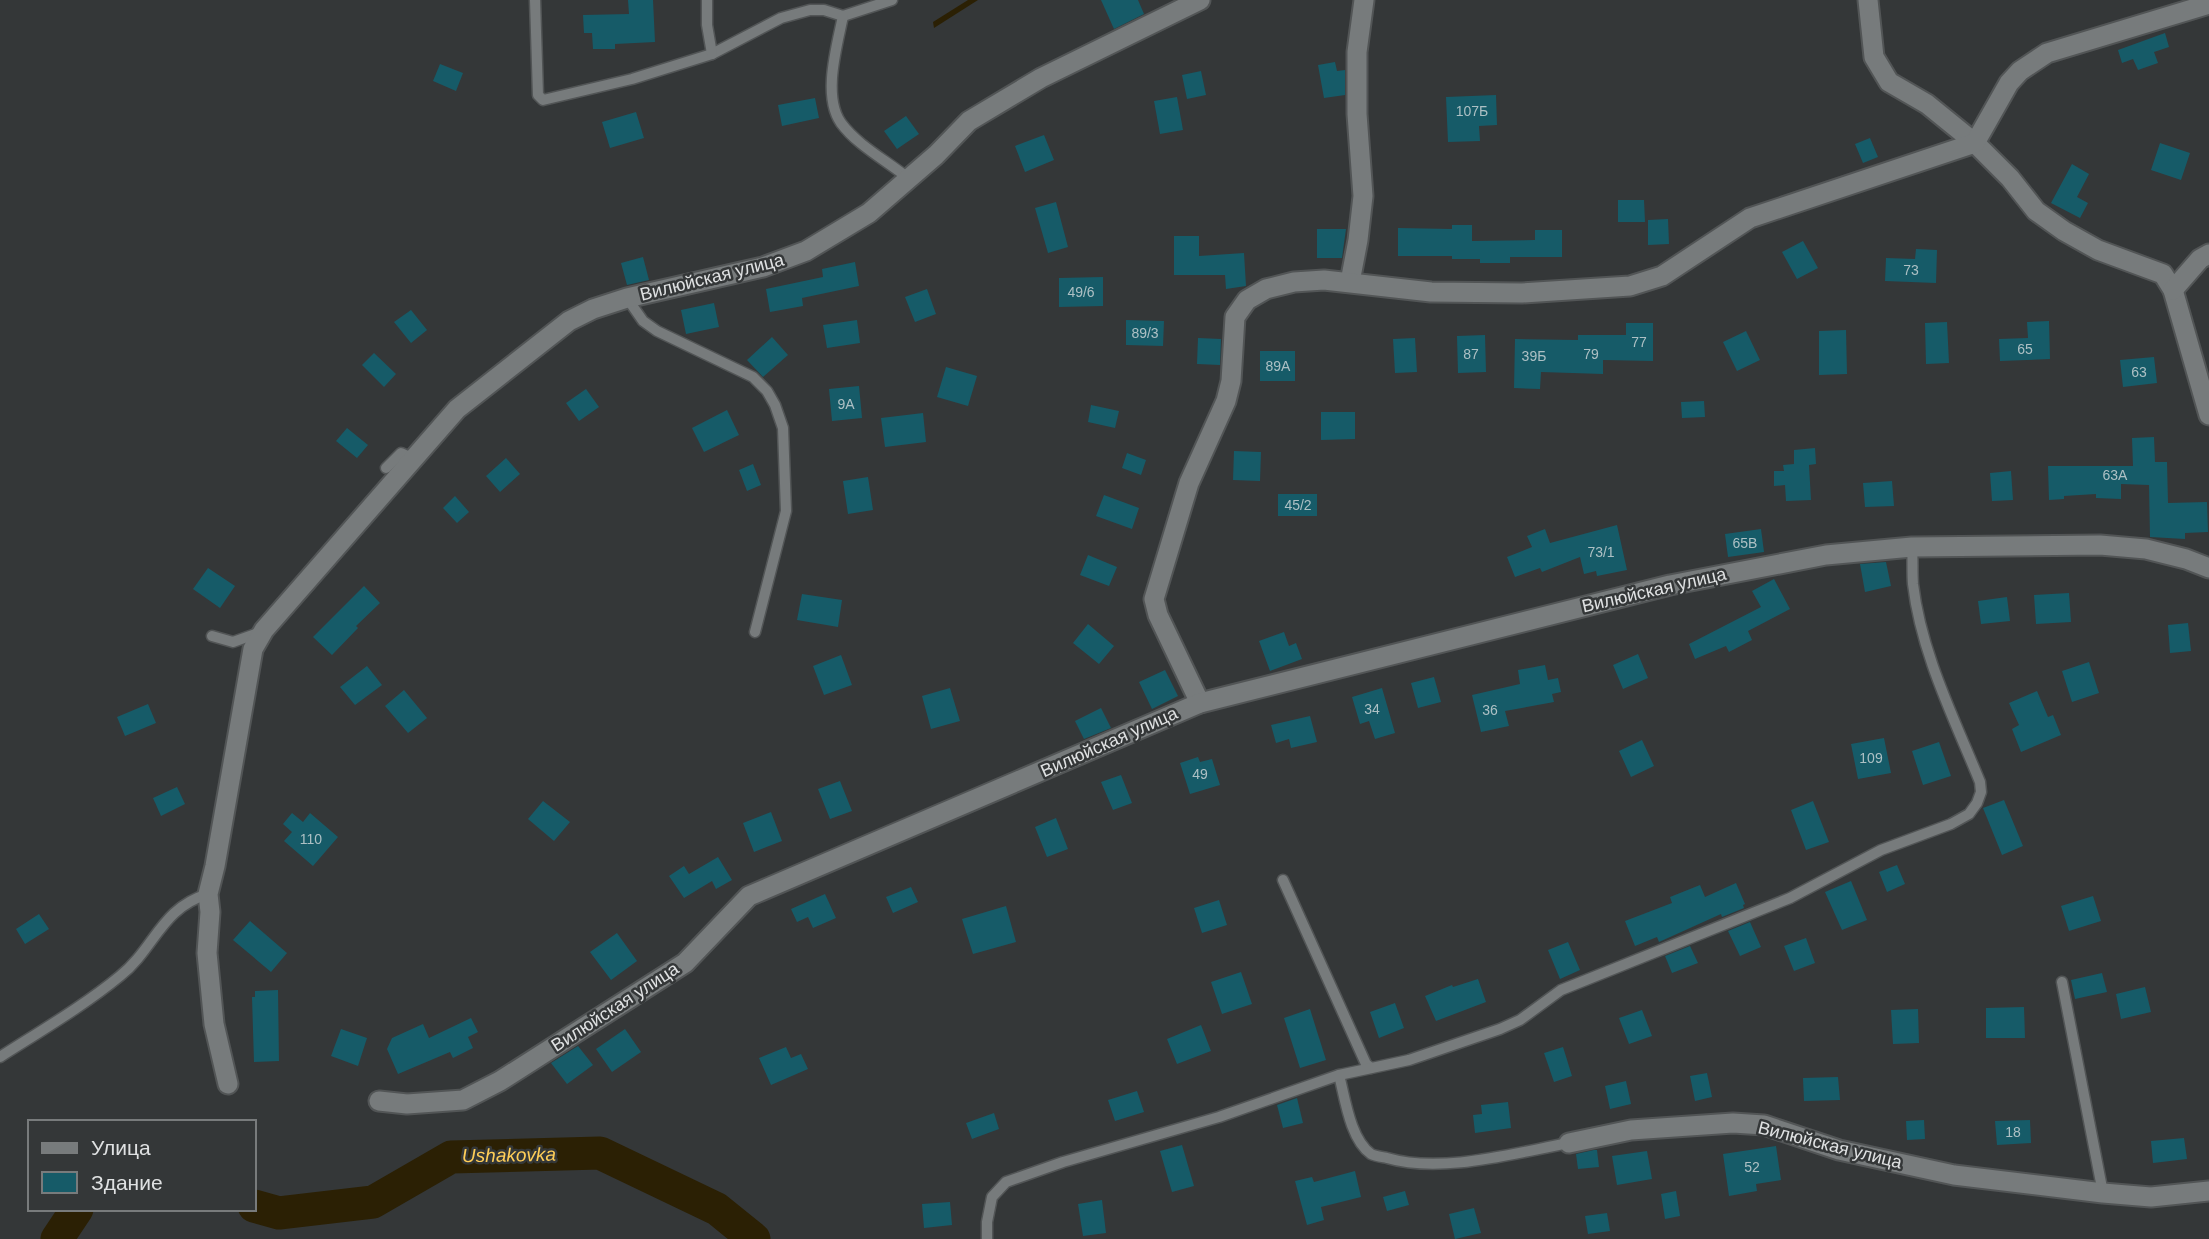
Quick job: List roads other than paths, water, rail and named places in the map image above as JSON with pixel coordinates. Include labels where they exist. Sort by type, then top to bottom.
[{"type":"street","name":"Вилюйская улица","points":[[228,1084],[214,1024],[209,980],[208,894],[253,649],[264,630],[457,410],[569,321],[593,309],[627,298],[764,267],[806,251],[869,213],[936,155],[968,121],[1041,78],[1200,0]]},
{"type":"street","points":[[1350,282],[1363,196],[1357,114],[1357,52],[1364,0]]},
{"type":"street","points":[[1868,0],[1874,57],[1889,82],[1927,104],[1975,143],[2010,178],[2036,211],[2064,231],[2098,250],[2162,274],[2173,290],[2209,415]]},
{"type":"street","points":[[1200,703],[1158,615],[1154,599],[1189,484],[1226,401],[1231,381],[1235,317],[1247,300],[1266,289],[1294,282],[1324,279],[1431,292],[1522,293],[1630,286],[1662,276],[1750,218],[1975,143],[2010,83],[2020,71],[2047,52],[2209,4]]},
{"type":"street","points":[[2173,290],[2200,259],[2209,254]]},
{"type":"street","name":"Вилюйская улица","points":[[379,1101],[407,1104],[463,1100],[500,1081],[685,963],[749,896],[1200,703],[1670,585],[1826,555],[1912,547],[2100,545],[2146,549],[2209,568]]},
{"type":"street","name":"Вилюйская улица","points":[[1569,1143],[1631,1130],[1733,1123],[1764,1125],[1839,1150],[1954,1175],[2151,1197],[2209,1191]]},
{"type":"lane","points":[[535,0],[538,95],[543,100],[632,79],[712,54],[781,18],[810,10],[824,10],[843,16],[892,0]]},
{"type":"lane","points":[[707,0],[707,25],[712,54]]},
{"type":"lane","points":[[843,16],[833,65],[832,97],[836,115],[853,135],[908,178]]},
{"type":"lane","points":[[627,298],[643,320],[657,331],[753,377],[767,391],[775,405],[783,428],[786,511],[755,632]]},
{"type":"lane","points":[[386,468],[401,453],[414,459]]},
{"type":"lane","points":[[987,1239],[992,1197],[1006,1182],[1063,1161],[1219,1117],[1339,1075],[1409,1060],[1500,1029],[1520,1020],[1560,990],[1777,903],[1881,850],[1951,824],[1969,814],[1981,792],[1980,782],[1938,680],[1925,639],[1913,584],[1912,547]]},
{"type":"lane","name":"Вилюйская улица","points":[[212,636],[233,642],[264,630]]},
{"type":"lane","points":[[1283,880],[1366,1064],[1371,1068]]},
{"type":"lane","points":[[0,1057],[120,976],[139,957],[176,910],[194,898],[208,894]]},
{"type":"lane","points":[[2062,982],[2102,1193]]},
{"type":"lane","name":"Вилюйская улица","points":[[1339,1075],[1352,1129],[1371,1154],[1415,1162],[1465,1161],[1569,1143]]},
{"type":"waterway","name":"Ushakovka","points":[[256,1207],[279,1213],[373,1202],[451,1157],[600,1153],[717,1209],[754,1239]]},
{"type":"waterway","name":"Ushakovka","points":[[57,1239],[76,1211]]}]
